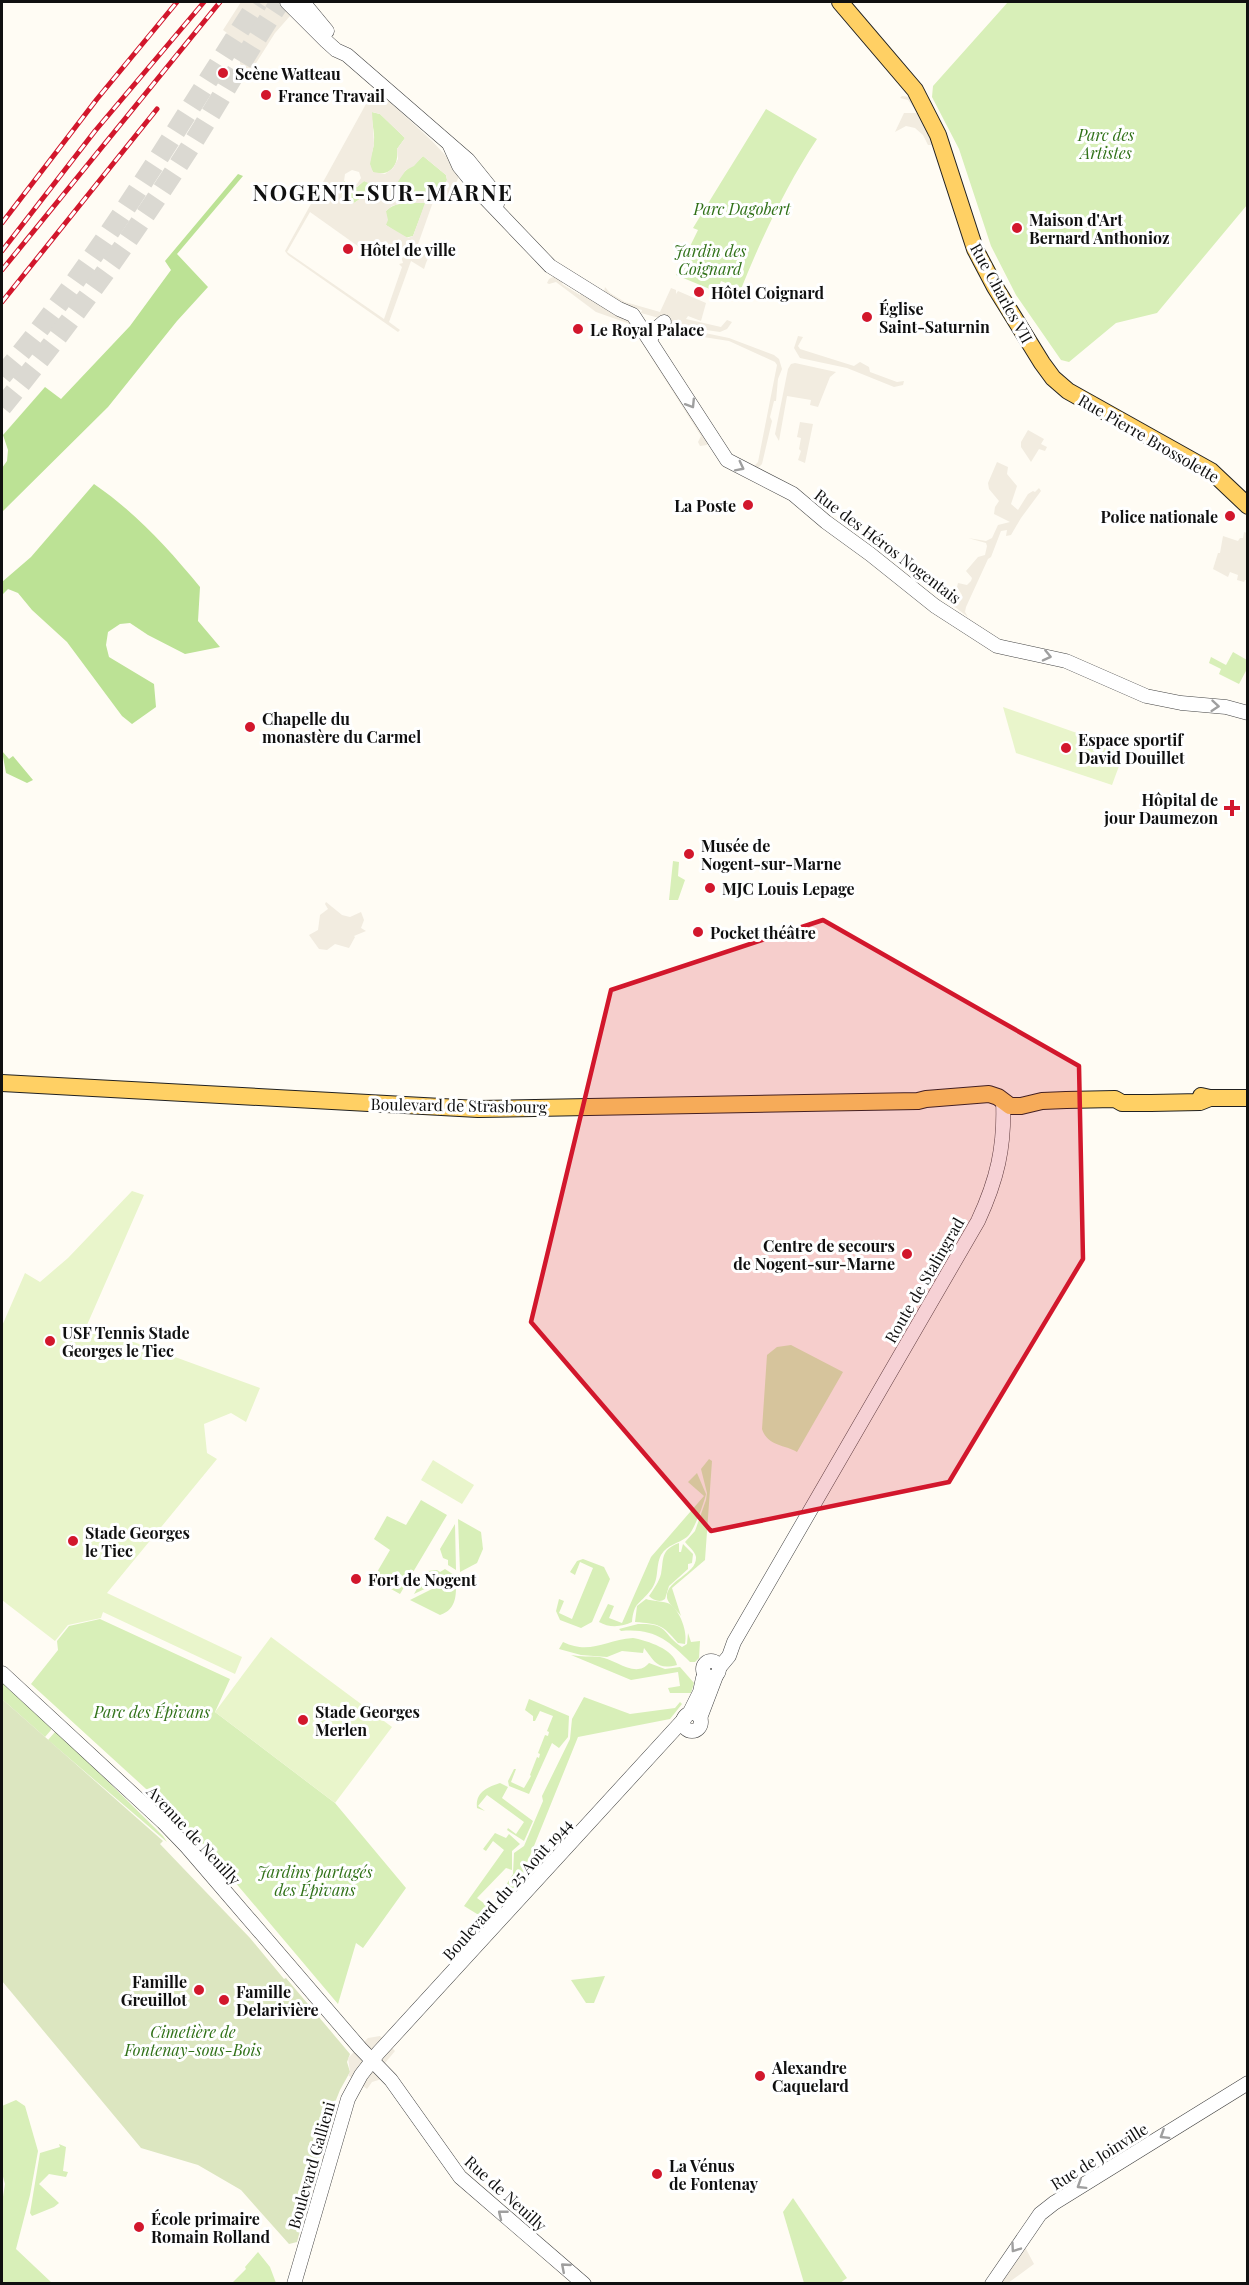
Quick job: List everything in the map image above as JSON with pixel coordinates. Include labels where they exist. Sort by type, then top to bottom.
[{"type":"main road","name":"Rue Charles VII","points":[[840,2],[915,90],[952,159],[992,263],[1050,357],[1057,374]]},
{"type":"main road","name":"Rue Pierre Brossolette","points":[[1057,374],[1074,381],[1226,470],[1246,496]]},
{"type":"main road","name":"Boulevard de Strasbourg","points":[[2,1083],[469,1109],[918,1101],[927,1106],[994,1105],[1003,1101],[1010,1106],[1021,1106],[1042,1101],[1115,1099],[1122,1094],[1248,1098]]},
{"type":"street","points":[[287,2],[336,50],[347,55],[450,146],[459,166],[485,198],[550,267],[619,309],[633,315],[650,339],[664,322]]},
{"type":"street","points":[[303,2],[321,25],[342,45],[347,55]]},
{"type":"street","name":"Rue des Héros Nogentais","points":[[650,339],[727,460],[793,494],[922,597],[990,641],[998,646],[1066,661],[1146,696],[1181,703],[1226,707],[1248,713]]},
{"type":"street","name":"Route de Stalingrad","points":[[760,1601],[978,1221],[990,1194],[1000,1160],[1004,1128],[1003,1101]]},
{"type":"street","name":"Boulevard du 25 Août 1944","points":[[372,2061],[666,1740],[671,1731],[691,1720],[700,1692],[713,1670],[729,1656],[760,1601]]},
{"type":"street","name":"Avenue de Neuilly","points":[[2,1673],[187,1847],[372,2061]]},
{"type":"street","name":"Boulevard Gallieni","points":[[294,2283],[348,2099],[372,2061]]},
{"type":"street","name":"Rue de Neuilly","points":[[372,2061],[391,2080],[460,2177],[584,2283]]},
{"type":"street","name":"Rue de Joinville","points":[[992,2283],[1034,2222],[1054,2203],[1248,2083]]},
{"type":"highlighted area","points":[[823,920],[1079,1066],[1083,1259],[949,1482],[711,1531],[531,1322],[611,990]]},
{"type":"green space","name":"Parc des Artistes","points":[[1008,2],[1247,2],[1247,205],[1157,313],[1116,323],[1069,362],[1061,360],[1016,295],[991,246],[959,149],[932,97],[933,86]]},
{"type":"green space","name":"Parc Dagobert","points":[[766,109],[817,139],[775,212],[741,289],[721,281],[717,292],[676,275],[698,230],[693,228]]},
{"type":"green space","points":[[372,112],[380,114],[405,138],[397,149],[397,160],[393,168],[385,173],[374,173],[370,165],[374,145]]},
{"type":"green space","points":[[423,156],[446,175],[447,180],[444,186],[417,200],[404,198],[397,194],[396,187],[400,177]]},
{"type":"green space","points":[[238,174],[243,176],[177,254],[208,287],[177,321],[108,407],[2,512],[2,468],[7,461],[8,450],[3,435],[45,387],[61,399],[130,326],[171,270],[165,261]]},
{"type":"green space","points":[[344,181],[349,186],[357,187],[364,181],[370,183],[372,193],[369,199],[360,199],[354,203],[336,190]]},
{"type":"green space","points":[[426,202],[413,236],[405,238],[386,225],[386,211],[395,205]]},
{"type":"green space","points":[[94,484],[150,531],[200,587],[198,621],[220,647],[185,654],[130,623],[120,624],[108,632],[106,645],[109,657],[154,684],[156,707],[132,724],[122,716],[67,642],[32,610],[18,593],[8,589],[2,595],[2,582],[31,557]]},
{"type":"green space","points":[[1233,652],[1247,660],[1247,669],[1239,684],[1219,674],[1221,669],[1209,663],[1211,657],[1226,665]]},
{"type":"green space","name":"Espace sportif David Douillet","points":[[1003,707],[1125,750],[1112,785],[1016,753]]},
{"type":"green space","points":[[2,751],[9,759],[13,756],[33,780],[27,783],[6,773]]},
{"type":"green space","points":[[673,861],[679,862],[678,876],[685,880],[678,900],[669,900]]},
{"type":"green space","points":[[132,1191],[144,1195],[87,1325],[260,1388],[246,1422],[231,1413],[204,1424],[207,1453],[217,1459],[107,1593],[242,1657],[235,1674],[103,1612],[101,1618],[68,1625],[55,1641],[2,1600],[2,1326],[25,1273],[40,1282],[68,1258]]},
{"type":"green space","points":[[791,1345],[843,1372],[797,1452],[772,1442],[764,1435],[762,1429],[767,1355],[777,1347]]},
{"type":"green space","points":[[709,1459],[712,1461],[705,1560],[672,1588],[681,1616],[668,1600],[668,1592],[695,1563],[696,1557],[685,1542],[695,1531],[706,1500],[707,1493],[701,1469]]},
{"type":"green space","points":[[433,1460],[474,1485],[462,1504],[421,1480]]},
{"type":"green space","points":[[697,1473],[706,1494],[690,1534],[670,1546],[661,1555],[653,1587],[636,1607],[632,1622],[616,1626],[599,1622],[608,1604],[614,1606],[609,1618],[622,1623],[651,1557],[704,1496],[688,1482]]},
{"type":"green space","points":[[421,1500],[447,1515],[400,1594],[373,1579],[390,1550],[374,1539],[387,1516],[406,1525]]},
{"type":"green space","points":[[458,1519],[481,1532],[483,1549],[477,1563],[460,1572]]},
{"type":"green space","points":[[455,1524],[456,1570],[448,1565],[448,1560],[443,1558],[440,1549]]},
{"type":"green space","points":[[679,1543],[679,1552],[683,1544],[693,1554],[692,1563],[688,1564],[688,1569],[669,1586],[665,1599],[655,1600],[649,1596],[660,1577],[664,1556],[669,1549]]},
{"type":"green space","points":[[583,1559],[604,1567],[610,1579],[592,1622],[581,1628],[560,1620],[556,1611],[559,1599],[564,1601],[559,1613],[572,1619],[593,1568],[580,1562],[575,1575],[570,1572],[577,1561]]},
{"type":"green space","points":[[445,1569],[454,1575],[414,1594],[427,1571],[440,1572]]},
{"type":"green space","points":[[456,1577],[453,1605],[440,1615],[410,1600]]},
{"type":"green space","points":[[646,1599],[667,1603],[674,1607],[684,1628],[685,1644],[678,1643],[660,1626],[635,1622],[637,1606]]},
{"type":"green space","points":[[100,1619],[230,1679],[215,1712],[335,1803],[406,1888],[363,1948],[356,1943],[338,2004],[191,1830],[31,1684],[58,1650],[57,1641],[69,1626]]},
{"type":"green space","points":[[638,1624],[660,1627],[682,1647],[687,1644],[688,1633],[691,1642],[700,1641],[699,1658],[695,1662],[690,1662],[675,1647],[660,1637],[643,1631],[621,1631],[619,1629]]},
{"type":"green space","name":"Stade Georges Merlen","points":[[271,1637],[392,1727],[335,1803],[215,1712]]},
{"type":"green space","points":[[633,1638],[666,1650],[675,1659],[677,1665],[657,1664],[644,1648],[643,1653],[622,1651],[607,1657],[581,1655],[559,1649],[563,1642],[573,1646],[590,1647]]},
{"type":"green space","points":[[571,1655],[606,1658],[632,1669],[644,1667],[649,1663],[665,1669],[680,1667],[694,1683],[691,1693],[670,1693],[668,1688],[680,1686],[678,1672],[631,1680]]},
{"type":"green space","points":[[2,1682],[51,1726],[51,1730],[45,1737],[2,1699]]},
{"type":"green space","points":[[584,1697],[630,1714],[675,1708],[680,1702],[682,1704],[670,1719],[578,1737],[517,1888],[477,1931],[513,1874],[514,1853],[524,1846],[543,1801],[542,1796],[570,1739],[572,1719]]},
{"type":"green space","name":"Cimetière de Fontenay-sous-Bois","points":[[2,1699],[163,1841],[160,1844],[250,1938],[350,2054],[347,2062],[350,2072],[332,2110],[297,2242],[289,2244],[241,2190],[198,2165],[141,2148],[2,1981]]},
{"type":"green space","points":[[529,1699],[569,1716],[568,1737],[559,1748],[552,1743],[529,1794],[509,1786],[508,1781],[516,1769],[511,1782],[524,1788],[531,1776],[537,1757],[539,1758],[538,1753],[545,1735],[548,1736],[547,1731],[553,1716],[540,1711],[533,1721],[533,1716],[525,1710]]},
{"type":"green space","points":[[55,1732],[59,1733],[167,1842],[48,1740]]},
{"type":"green space","points":[[500,1783],[508,1787],[502,1798],[533,1821],[524,1841],[507,1830],[508,1828],[516,1834],[524,1822],[487,1795],[478,1806],[485,1811],[477,1808],[480,1794],[487,1788]]},
{"type":"green space","points":[[495,1833],[506,1838],[509,1834],[520,1844],[512,1851],[512,1870],[506,1868],[477,1898],[489,1907],[482,1917],[464,1906],[504,1850],[493,1841],[486,1851],[483,1849]]},
{"type":"green space","points":[[605,1976],[594,2003],[586,2003],[571,1980]]},
{"type":"green space","points":[[16,2100],[25,2106],[38,2151],[30,2195],[16,2249],[52,2283],[2,2283],[2,2203],[5,2184],[2,2173],[2,2106]]},
{"type":"green space","points":[[59,2144],[66,2147],[63,2171],[68,2172],[66,2177],[49,2174],[39,2184],[59,2203],[32,2216],[30,2213],[40,2153],[60,2147]]},
{"type":"green space","points":[[793,2198],[847,2278],[840,2283],[804,2283],[783,2212]]},
{"type":"green space","points":[[258,2252],[270,2267],[276,2283],[232,2283],[246,2269],[245,2267]]},
{"type":"shaded area","points":[[241,2],[281,2],[290,16],[275,33],[251,71],[240,64],[240,60],[233,54],[227,33],[223,30]]},
{"type":"shaded area","points":[[378,91],[432,141],[459,170],[460,174],[449,199],[442,196],[433,202],[417,247],[429,256],[424,269],[411,261],[389,322],[400,330],[398,332],[285,251],[371,92]],"holes":[[[372,112],[380,114],[405,138],[397,149],[398,159],[393,168],[385,174],[373,172],[370,164],[374,144]],[[423,156],[446,175],[447,180],[444,186],[417,200],[401,197],[397,194],[397,183],[406,170],[414,166]],[[352,170],[359,172],[361,178],[357,184],[350,186],[357,187],[364,181],[372,185],[369,199],[360,199],[354,203],[336,190],[344,181],[345,174]],[[403,203],[425,203],[413,236],[408,238],[386,225],[388,220],[386,211],[392,206]],[[310,212],[369,254],[374,247],[381,252],[381,247],[384,245],[393,254],[401,256],[403,263],[399,264],[402,267],[384,319],[287,252]]]},
{"type":"shaded area","points":[[910,97],[923,116],[934,145],[928,145],[923,135],[915,128],[906,126],[895,132],[904,113],[918,113],[908,100],[900,98]]},
{"type":"shaded area","points":[[555,276],[563,281],[562,284],[580,295],[582,292],[633,319],[708,443],[707,445],[700,446],[698,442],[701,436],[630,324],[596,312],[556,282],[547,283]]},
{"type":"shaded area","points":[[605,287],[625,302],[660,312],[671,288],[676,290],[676,294],[678,291],[706,303],[701,321],[688,316],[686,319],[721,327],[727,320],[732,322],[727,329],[720,332],[706,330],[706,327],[696,325],[695,328],[641,313],[642,310],[635,308],[633,310],[604,292]]},
{"type":"shaded area","points":[[671,326],[729,338],[779,359],[782,369],[778,379],[776,401],[774,401],[770,417],[772,421],[762,464],[759,467],[753,467],[758,462],[777,365],[729,341],[665,331],[658,340],[662,328]]},
{"type":"shaded area","points":[[798,336],[803,337],[798,346],[800,349],[854,366],[860,362],[869,367],[870,372],[897,382],[904,381],[903,385],[894,387],[847,368],[800,358],[794,348]]},
{"type":"shaded area","points":[[791,364],[836,372],[830,377],[818,407],[810,405],[811,400],[787,396],[779,441],[775,434],[788,369]]},
{"type":"shaded area","points":[[800,422],[813,424],[805,463],[798,460],[801,451],[799,449],[801,438],[797,437]]},
{"type":"shaded area","points":[[1028,430],[1044,439],[1041,444],[1047,447],[1045,451],[1039,449],[1031,462],[1021,447],[1021,442]]},
{"type":"shaded area","points":[[997,462],[1008,467],[1007,474],[1017,486],[1011,504],[1018,510],[1028,494],[1039,488],[1041,491],[1011,535],[1006,536],[1007,530],[1001,531],[966,607],[965,612],[968,617],[951,604],[957,603],[962,595],[957,587],[958,583],[967,585],[971,581],[972,578],[966,571],[978,557],[985,555],[987,546],[986,543],[968,538],[986,541],[992,538],[998,525],[1010,522],[994,514],[999,501],[989,489],[988,483]]},
{"type":"shaded area","points":[[1244,532],[1247,533],[1248,580],[1244,582],[1237,580],[1238,575],[1230,572],[1228,577],[1213,569],[1218,553],[1220,553],[1223,536],[1238,541],[1243,538]]},
{"type":"shaded area","points":[[326,902],[342,915],[350,917],[361,912],[364,920],[361,928],[366,931],[354,936],[349,948],[335,944],[327,950],[319,949],[309,935],[318,930],[320,915],[328,909]]},
{"type":"shaded area","points":[[380,2036],[395,2051],[385,2063],[390,2071],[382,2079],[372,2082],[367,2089],[348,2075],[350,2072],[348,2058],[368,2038]]},
{"type":"shaded area","points":[[1025,2247],[1034,2264],[1008,2283],[1001,2284]]},
{"type":"tunnel","points":[[2,376],[104,240],[167,146],[258,2]]},
{"type":"tunnel","points":[[2,407],[78,310],[149,210],[280,2]]},
{"type":"railway","points":[[2,223],[97,99],[177,2]]},
{"type":"railway","points":[[2,251],[95,131],[204,2]]},
{"type":"railway","points":[[2,270],[220,2]]},
{"type":"railway","points":[[2,302],[157,109]]},
{"type":"place","name":"Scène Watteau","points":[[223,73]]},
{"type":"place","name":"France Travail","points":[[266,95]]},
{"type":"place","name":"Maison d'Art Bernard Anthonioz","points":[[1017,228]]},
{"type":"place","name":"Hôtel de ville","points":[[348,249]]},
{"type":"place","name":"Hôtel Coignard","points":[[699,292]]},
{"type":"place","name":"Église Saint-Saturnin","points":[[867,317]]},
{"type":"place","name":"Le Royal Palace","points":[[578,329]]},
{"type":"place","name":"La Poste","points":[[748,505]]},
{"type":"place","name":"Police nationale","points":[[1230,516]]},
{"type":"place","name":"Chapelle du monastère du Carmel","points":[[250,727]]},
{"type":"place","name":"Espace sportif David Douillet","points":[[1066,748]]},
{"type":"place","name":"Hôpital de jour Daumezon","points":[[1232,808]]},
{"type":"place","name":"Musée de Nogent-sur-Marne","points":[[689,854]]},
{"type":"place","name":"MJC Louis Lepage","points":[[710,888]]},
{"type":"place","name":"Pocket théâtre","points":[[698,932]]},
{"type":"place","name":"Centre de secours de Nogent-sur-Marne","points":[[907,1254]]},
{"type":"place","name":"USF Tennis Stade Georges le Tiec","points":[[50,1341]]},
{"type":"place","name":"Stade Georges le Tiec","points":[[73,1541]]},
{"type":"place","name":"Fort de Nogent","points":[[356,1579]]},
{"type":"place","name":"Stade Georges Merlen","points":[[303,1720]]},
{"type":"place","name":"Famille Greuillot","points":[[199,1990]]},
{"type":"place","name":"Famille Delarivière","points":[[224,2000]]},
{"type":"place","name":"Alexandre Caquelard","points":[[760,2076]]},
{"type":"place","name":"La Vénus de Fontenay","points":[[657,2174]]},
{"type":"place","name":"École primaire Romain Rolland","points":[[139,2227]]},
{"type":"district","name":"NOGENT-SUR-MARNE","points":[[383,192]]},
{"type":"park label","name":"Jardin des Coignard","points":[[710,259]]},
{"type":"park label","name":"Parc des Épivans","points":[[152,1711]]},
{"type":"park label","name":"Jardins partagés des Épivans","points":[[315,1880]]}]
